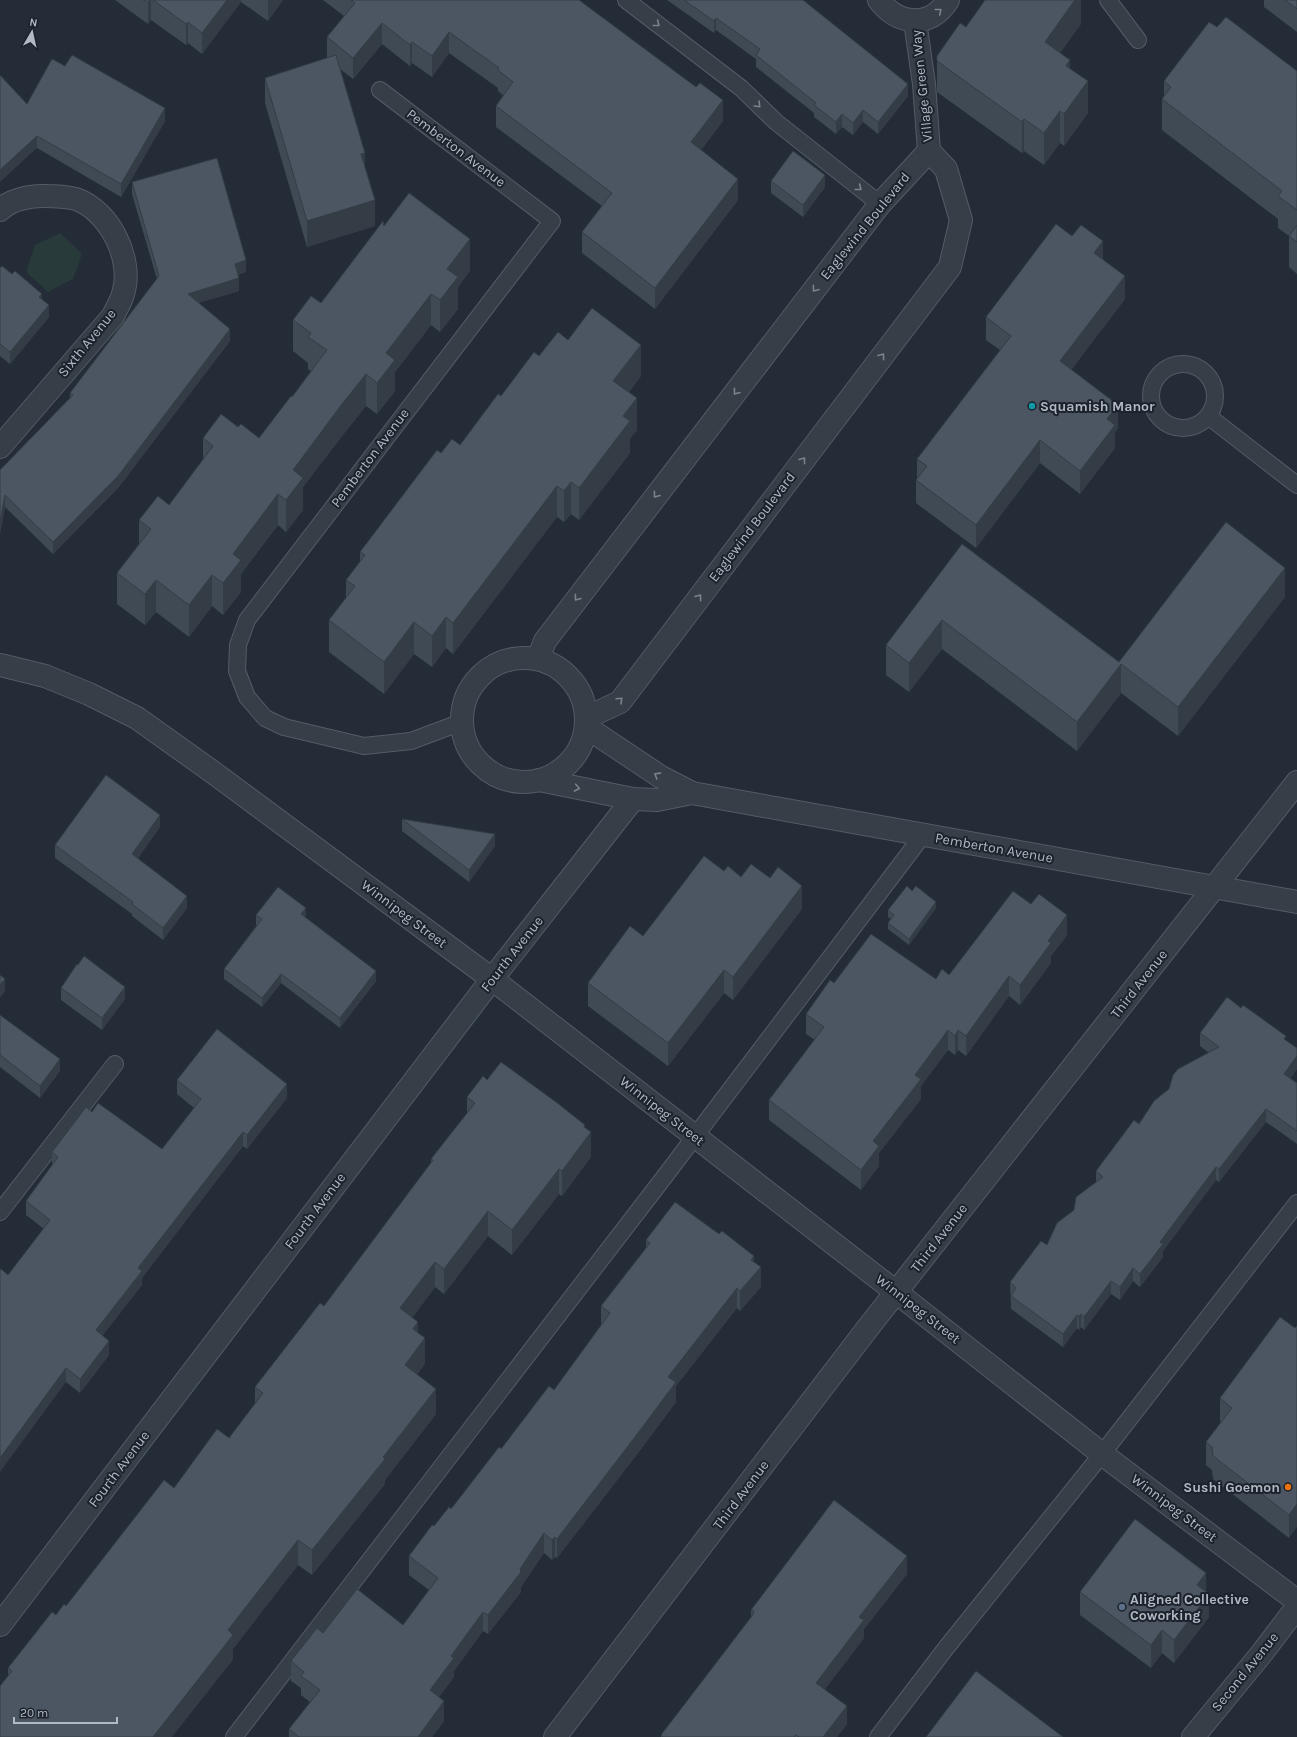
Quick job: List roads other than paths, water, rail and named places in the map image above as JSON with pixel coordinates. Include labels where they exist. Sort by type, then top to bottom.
[{"type":"street","points":[[879,0],[886,10],[899,18],[915,21],[931,17],[944,7],[948,0]]},
{"type":"street","name":"Village Green Way","points":[[915,21],[924,84],[929,151]]},
{"type":"street","name":"Eaglewind Boulevard","points":[[538,659],[545,641],[880,204],[929,151],[946,168],[961,220],[950,267],[620,702],[586,722]]},
{"type":"street","name":"Sixth Avenue","points":[[0,210],[4,206],[32,196],[56,196],[76,200],[95,210],[116,237],[124,253],[126,272],[123,294],[113,316],[0,447]]},
{"type":"street","points":[[518,658],[538,659],[556,667],[572,680],[582,698],[586,722],[581,745],[571,761],[556,773],[539,780],[520,782],[503,779],[486,770],[473,757],[465,740],[462,722],[464,704],[471,687],[483,673],[499,663],[518,658]]},
{"type":"street","name":"Winnipeg Street","points":[[0,665],[45,676],[89,694],[137,718],[214,773],[492,979],[896,1292],[1102,1454],[1297,1601]]},
{"type":"street","name":"Pemberton Avenue","points":[[586,722],[661,777],[692,793],[1297,902]]},
{"type":"street","name":"Pemberton Avenue","points":[[539,780],[633,799],[657,800],[692,793]]},
{"type":"street","name":"Third Avenue","points":[[555,1737],[896,1292],[1297,782]]},
{"type":"street","name":"Fourth Avenue","points":[[0,1625],[492,979],[633,799]]},
{"type":"street","name":"Second Avenue","points":[[1193,1737],[1262,1653],[1297,1606]]},
{"type":"lane","points":[[626,0],[741,88],[776,122],[880,204]]},
{"type":"lane","points":[[1108,0],[1138,40]]},
{"type":"lane","name":"Pemberton Avenue","points":[[380,90],[552,221],[247,620],[238,645],[237,671],[247,697],[266,718],[284,727],[364,746],[411,741],[462,722]]},
{"type":"lane","points":[[1184,364],[1203,370],[1210,378],[1214,387],[1215,397],[1213,407],[1208,416],[1199,424],[1178,428],[1167,424],[1158,417],[1153,407],[1151,396],[1152,386],[1158,376],[1165,369],[1184,364]]},
{"type":"lane","points":[[1208,416],[1297,485]]},
{"type":"lane","points":[[234,1737],[923,835]]},
{"type":"lane","points":[[0,1212],[115,1064]]},
{"type":"lane","points":[[878,1737],[946,1648],[1102,1454],[1297,1203]]},
{"type":"place","name":"Squamish Manor","points":[[1032,406]]},
{"type":"place","name":"Sushi Goemon","points":[[1288,1487]]},
{"type":"place","name":"Aligned Collective Coworking","points":[[1122,1607]]}]
